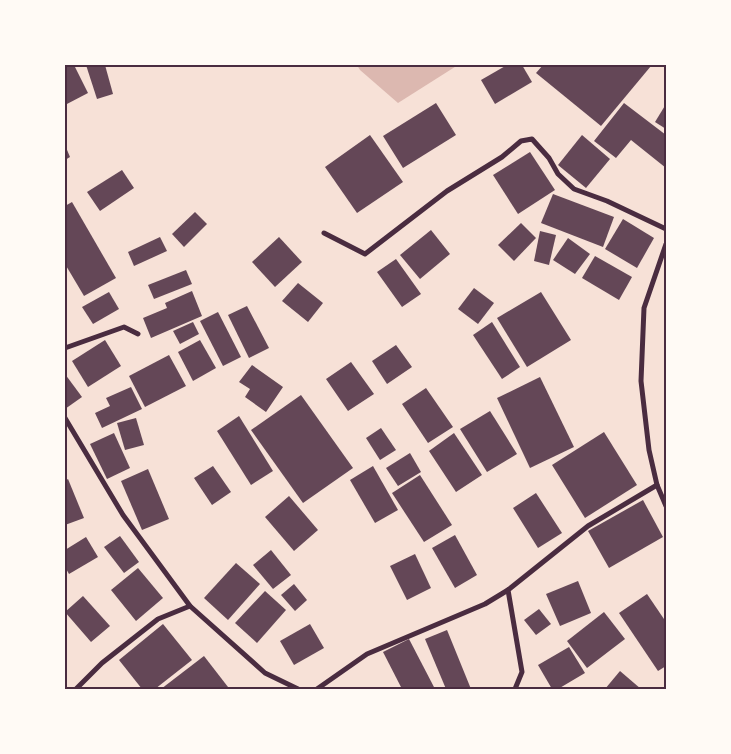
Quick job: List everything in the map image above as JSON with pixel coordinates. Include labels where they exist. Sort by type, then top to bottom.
[{"type":"street","points":[[324,233],[364,254],[447,191],[502,157],[521,141],[532,139],[549,158],[558,174],[574,189],[607,201],[666,229]]},
{"type":"street","points":[[666,244],[644,308],[641,382],[649,450],[657,485],[666,506]]},
{"type":"street","points":[[65,348],[124,327],[138,334]]},
{"type":"street","points":[[65,418],[123,515],[190,606],[265,673],[298,689]]},
{"type":"street","points":[[318,689],[367,654],[485,604],[508,590],[588,526],[657,485]]},
{"type":"street","points":[[508,590],[522,672],[515,689]]},
{"type":"street","points":[[76,689],[102,663],[158,619],[190,606]]},
{"type":"shaded area","points":[[357,65],[458,65],[398,103],[360,70]]},
{"type":"building","points":[[74,65],[88,93],[65,105],[65,68]]},
{"type":"building","points":[[86,65],[105,65],[113,94],[97,99]]},
{"type":"building","points":[[507,65],[522,65],[532,82],[495,104],[481,80]]},
{"type":"building","points":[[543,65],[651,66],[601,126],[536,73]]},
{"type":"building","points":[[436,103],[456,135],[403,168],[383,136]]},
{"type":"building","points":[[624,103],[666,135],[666,168],[631,140],[616,158],[594,141]]},
{"type":"building","points":[[666,104],[666,129],[655,122]]},
{"type":"building","points":[[370,135],[403,182],[357,213],[325,167]]},
{"type":"building","points":[[582,135],[610,159],[586,188],[558,165]]},
{"type":"building","points":[[65,145],[70,157],[65,160]]},
{"type":"building","points":[[530,152],[555,190],[518,214],[493,175]]},
{"type":"building","points":[[122,170],[134,188],[100,211],[87,192]]},
{"type":"building","points":[[553,194],[614,217],[603,247],[541,223]]},
{"type":"building","points":[[72,202],[116,278],[84,296],[65,264],[65,206]]},
{"type":"building","points":[[195,212],[207,224],[184,247],[172,234]]},
{"type":"building","points":[[623,219],[654,238],[637,268],[605,249]]},
{"type":"building","points":[[521,223],[536,238],[514,261],[498,245]]},
{"type":"building","points":[[431,230],[450,254],[420,279],[400,255]]},
{"type":"building","points":[[540,231],[556,235],[549,265],[534,261]]},
{"type":"building","points":[[160,237],[167,251],[134,266],[128,252]]},
{"type":"building","points":[[279,237],[302,262],[275,287],[252,262]]},
{"type":"building","points":[[568,238],[590,254],[575,274],[553,260]]},
{"type":"building","points":[[595,256],[632,277],[619,300],[582,278]]},
{"type":"building","points":[[396,259],[421,294],[402,307],[377,272]]},
{"type":"building","points":[[186,270],[192,284],[154,299],[148,285]]},
{"type":"building","points":[[298,283],[323,303],[308,322],[282,301]]},
{"type":"building","points":[[474,288],[494,303],[478,324],[458,309]]},
{"type":"building","points":[[192,291],[202,316],[151,338],[143,318],[167,308],[165,303]]},
{"type":"building","points":[[109,292],[119,309],[93,324],[82,307]]},
{"type":"building","points":[[541,292],[571,340],[527,367],[497,318]]},
{"type":"building","points":[[247,306],[269,348],[249,358],[228,315]]},
{"type":"building","points":[[218,312],[241,357],[223,366],[200,321]]},
{"type":"building","points":[[193,322],[199,334],[180,344],[173,331]]},
{"type":"building","points":[[492,322],[520,367],[502,379],[473,335]]},
{"type":"building","points":[[105,340],[121,366],[88,387],[72,361]]},
{"type":"building","points":[[200,340],[216,368],[193,381],[178,352]]},
{"type":"building","points":[[396,345],[412,367],[387,384],[372,361]]},
{"type":"building","points":[[169,355],[186,386],[145,407],[129,376]]},
{"type":"building","points":[[351,362],[374,394],[348,411],[326,379]]},
{"type":"building","points":[[252,365],[283,387],[266,412],[245,397],[250,389],[239,382]]},
{"type":"building","points":[[65,374],[82,397],[65,409]]},
{"type":"building","points":[[540,377],[574,447],[530,468],[497,398]]},
{"type":"building","points":[[131,387],[142,409],[102,428],[95,413],[110,406],[106,398]]},
{"type":"building","points":[[426,388],[453,427],[428,443],[402,404]]},
{"type":"building","points":[[301,395],[353,468],[303,503],[251,430]]},
{"type":"building","points":[[490,411],[517,454],[487,472],[460,429]]},
{"type":"building","points":[[239,416],[273,471],[251,485],[217,431]]},
{"type":"building","points":[[136,418],[144,445],[125,450],[117,423]]},
{"type":"building","points":[[381,428],[396,450],[380,460],[366,438]]},
{"type":"building","points":[[604,432],[637,485],[585,518],[552,465]]},
{"type":"building","points":[[114,433],[130,468],[107,479],[90,444]]},
{"type":"building","points":[[454,433],[482,475],[456,492],[429,451]]},
{"type":"building","points":[[410,453],[421,472],[398,486],[386,468]]},
{"type":"building","points":[[213,466],[231,492],[212,505],[194,478]]},
{"type":"building","points":[[373,466],[398,510],[375,523],[350,480]]},
{"type":"building","points":[[148,469],[169,519],[142,530],[121,481]]},
{"type":"building","points":[[420,475],[452,525],[424,542],[392,493]]},
{"type":"building","points":[[68,479],[84,518],[65,525],[65,481]]},
{"type":"building","points":[[536,493],[562,533],[538,548],[513,508]]},
{"type":"building","points":[[289,496],[318,530],[294,551],[265,517]]},
{"type":"building","points":[[643,500],[663,537],[609,568],[588,531]]},
{"type":"building","points":[[455,535],[477,575],[455,588],[432,548]]},
{"type":"building","points":[[120,536],[139,562],[124,573],[104,547]]},
{"type":"building","points":[[86,537],[98,557],[69,574],[65,567],[65,550]]},
{"type":"building","points":[[271,550],[291,575],[273,589],[253,565]]},
{"type":"building","points":[[415,554],[431,588],[407,600],[390,566]]},
{"type":"building","points":[[236,563],[260,584],[228,620],[204,598]]},
{"type":"building","points":[[138,568],[163,598],[136,621],[111,590]]},
{"type":"building","points":[[578,581],[591,613],[560,626],[546,594]]},
{"type":"building","points":[[294,584],[307,600],[295,611],[281,595]]},
{"type":"building","points":[[265,591],[286,610],[257,643],[235,623]]},
{"type":"building","points":[[647,594],[666,622],[666,666],[658,671],[619,613]]},
{"type":"building","points":[[83,596],[110,626],[91,642],[65,612]]},
{"type":"building","points":[[539,609],[551,624],[536,635],[524,620]]},
{"type":"building","points":[[604,612],[625,639],[587,668],[567,641]]},
{"type":"building","points":[[163,624],[192,660],[155,689],[142,689],[119,660]]},
{"type":"building","points":[[310,624],[324,648],[294,665],[280,641]]},
{"type":"building","points":[[447,630],[471,689],[446,689],[425,639]]},
{"type":"building","points":[[409,639],[435,689],[402,689],[383,652]]},
{"type":"building","points":[[569,647],[585,673],[558,689],[552,689],[538,665]]},
{"type":"building","points":[[204,656],[228,687],[225,689],[161,689]]},
{"type":"building","points":[[620,671],[641,689],[605,689]]}]
